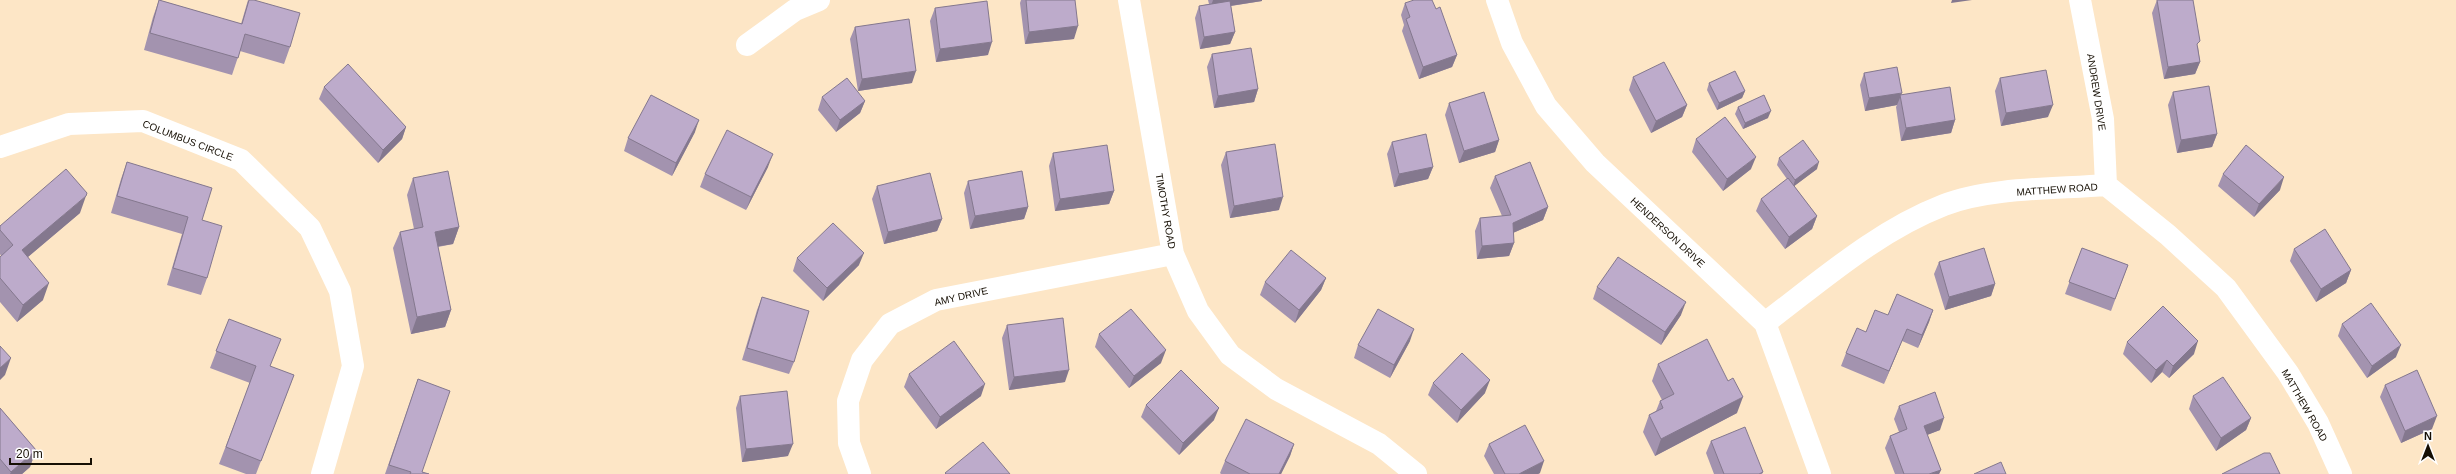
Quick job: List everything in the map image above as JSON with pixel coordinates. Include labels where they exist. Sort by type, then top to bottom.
[{"type":"street","points":[[747,45],[795,10],[819,0]]},
{"type":"street","name":"TIMOTHY ROAD","points":[[1129,0],[1173,254],[1198,311],[1230,355],[1276,389],[1379,444],[1416,474]]},
{"type":"street","name":"HENDERSON DRIVE","points":[[1497,0],[1512,43],[1546,106],[1596,163],[1765,323],[1820,474]]},
{"type":"street","name":"ANDREW DRIVE","points":[[2080,0],[2103,119],[2106,185]]},
{"type":"street","name":"COLUMBUS CIRCLE","points":[[0,147],[69,124],[143,121],[242,160],[310,228],[340,292],[352,366],[322,474]]},
{"type":"street","name":"MATTHEW ROAD","points":[[1765,323],[1885,233],[1945,204],[1988,194],[2106,185],[2168,235],[2226,288],[2288,373],[2318,423],[2341,474]]},
{"type":"street","name":"AMY DRIVE","points":[[860,474],[849,443],[848,401],[862,360],[890,324],[936,300],[1173,254]]},
{"type":"building","points":[[159,0],[242,24],[249,0],[254,0],[300,13],[290,47],[245,34],[238,58],[150,33]]},
{"type":"building","points":[[1026,0],[1075,0],[1078,26],[1029,32]]},
{"type":"building","points":[[1414,0],[1432,0],[1436,9],[1440,7],[1457,55],[1423,67],[1406,19],[1410,17],[1405,3]]},
{"type":"building","points":[[2157,0],[2193,0],[2200,41],[2197,44],[2200,62],[2168,67]]},
{"type":"building","points":[[987,1],[992,42],[940,49],[935,8]]},
{"type":"building","points":[[1230,1],[1235,32],[1204,37],[1199,6]]},
{"type":"building","points":[[909,19],[916,71],[862,79],[855,27]]},
{"type":"building","points":[[1251,48],[1258,89],[1218,96],[1212,54]]},
{"type":"building","points":[[1664,62],[1687,105],[1656,121],[1633,77]]},
{"type":"building","points":[[348,64],[406,127],[383,150],[324,87]]},
{"type":"building","points":[[1897,67],[1902,93],[1869,98],[1864,73]]},
{"type":"building","points":[[2046,70],[2053,105],[2006,113],[2000,78]]},
{"type":"building","points":[[1735,71],[1745,91],[1719,103],[1709,83]]},
{"type":"building","points":[[847,78],[865,101],[840,120],[822,97]]},
{"type":"building","points":[[2209,86],[2217,134],[2181,140],[2173,92]]},
{"type":"building","points":[[1950,87],[1955,120],[1906,128],[1900,95]]},
{"type":"building","points":[[1484,92],[1499,140],[1464,151],[1449,103]]},
{"type":"building","points":[[651,95],[699,120],[676,163],[628,138]]},
{"type":"building","points":[[1764,95],[1771,111],[1745,123],[1738,107]]},
{"type":"building","points":[[1725,117],[1756,157],[1727,179],[1696,139]]},
{"type":"building","points":[[727,130],[773,154],[751,197],[705,174]]},
{"type":"building","points":[[1426,134],[1433,167],[1399,174],[1392,142]]},
{"type":"building","points":[[1803,140],[1819,162],[1795,180],[1779,158]]},
{"type":"building","points":[[1275,144],[1283,197],[1234,206],[1226,152]]},
{"type":"building","points":[[1107,145],[1114,191],[1060,199],[1053,153]]},
{"type":"building","points":[[2246,145],[2284,177],[2259,204],[2223,174]]},
{"type":"building","points":[[127,162],[212,188],[202,220],[222,226],[207,278],[173,268],[188,217],[117,196]]},
{"type":"building","points":[[1530,162],[1548,207],[1513,223],[1514,243],[1482,246],[1480,218],[1511,215],[1495,176]]},
{"type":"building","points":[[66,169],[87,193],[86,196],[22,250],[49,283],[23,305],[0,278],[0,257],[13,245],[0,230],[0,226]]},
{"type":"building","points":[[448,171],[459,227],[435,232],[451,310],[417,317],[400,232],[423,227],[413,178]]},
{"type":"building","points":[[1022,171],[1028,207],[975,216],[968,181]]},
{"type":"building","points":[[930,173],[942,219],[888,232],[877,186]]},
{"type":"building","points":[[1788,178],[1817,216],[1789,237],[1761,199]]},
{"type":"building","points":[[833,223],[864,253],[827,288],[797,258]]},
{"type":"building","points":[[2325,229],[2351,270],[2321,289],[2294,249]]},
{"type":"building","points":[[1984,248],[1995,284],[1949,297],[1939,262]]},
{"type":"building","points":[[2082,248],[2128,265],[2115,299],[2069,282]]},
{"type":"building","points":[[1291,250],[1326,278],[1299,310],[1265,282]]},
{"type":"building","points":[[1618,257],[1686,302],[1665,332],[1597,287]]},
{"type":"building","points":[[1897,294],[1933,310],[1922,335],[1907,329],[1889,371],[1846,353],[1857,328],[1866,332],[1875,310],[1888,315]]},
{"type":"building","points":[[762,297],[809,311],[794,362],[747,348]]},
{"type":"building","points":[[2371,303],[2401,345],[2372,366],[2342,324]]},
{"type":"building","points":[[2163,306],[2198,341],[2173,366],[2167,360],[2156,370],[2127,342]]},
{"type":"building","points":[[1131,309],[1166,350],[1134,376],[1099,334]]},
{"type":"building","points":[[1378,309],[1414,329],[1394,365],[1358,345]]},
{"type":"building","points":[[1063,318],[1069,370],[1014,377],[1007,325]]},
{"type":"building","points":[[229,319],[281,339],[270,366],[294,375],[261,461],[226,447],[256,366],[216,351]]},
{"type":"building","points":[[1707,339],[1728,381],[1733,378],[1743,397],[1661,439],[1649,415],[1663,408],[1660,401],[1674,394],[1658,364]]},
{"type":"building","points":[[954,341],[985,384],[940,417],[909,374]]},
{"type":"building","points":[[0,346],[11,358],[0,368]]},
{"type":"building","points":[[1462,353],[1490,380],[1461,410],[1433,383]]},
{"type":"building","points":[[1181,370],[1219,408],[1183,443],[1146,405]]},
{"type":"building","points":[[2417,370],[2437,416],[2405,431],[2385,385]]},
{"type":"building","points":[[2223,377],[2251,418],[2221,438],[2193,396]]},
{"type":"building","points":[[418,379],[450,391],[422,472],[429,474],[410,474],[411,472],[389,465]]},
{"type":"building","points":[[787,391],[793,444],[746,449],[740,396]]},
{"type":"building","points":[[1935,392],[1944,418],[1924,426],[1941,470],[1929,474],[1904,474],[1890,436],[1907,429],[1899,406]]},
{"type":"building","points":[[0,408],[36,450],[11,472],[0,459]]},
{"type":"building","points":[[1246,419],[1294,444],[1279,474],[1250,474],[1225,461]]},
{"type":"building","points":[[1525,425],[1544,461],[1519,474],[1505,474],[1489,444]]},
{"type":"building","points":[[1745,427],[1763,472],[1759,474],[1724,474],[1711,441]]},
{"type":"building","points":[[983,442],[1010,474],[945,473]]},
{"type":"building","points":[[2264,453],[2270,453],[2280,474],[2222,474]]},
{"type":"building","points":[[2001,462],[2006,474],[1974,474]]}]
